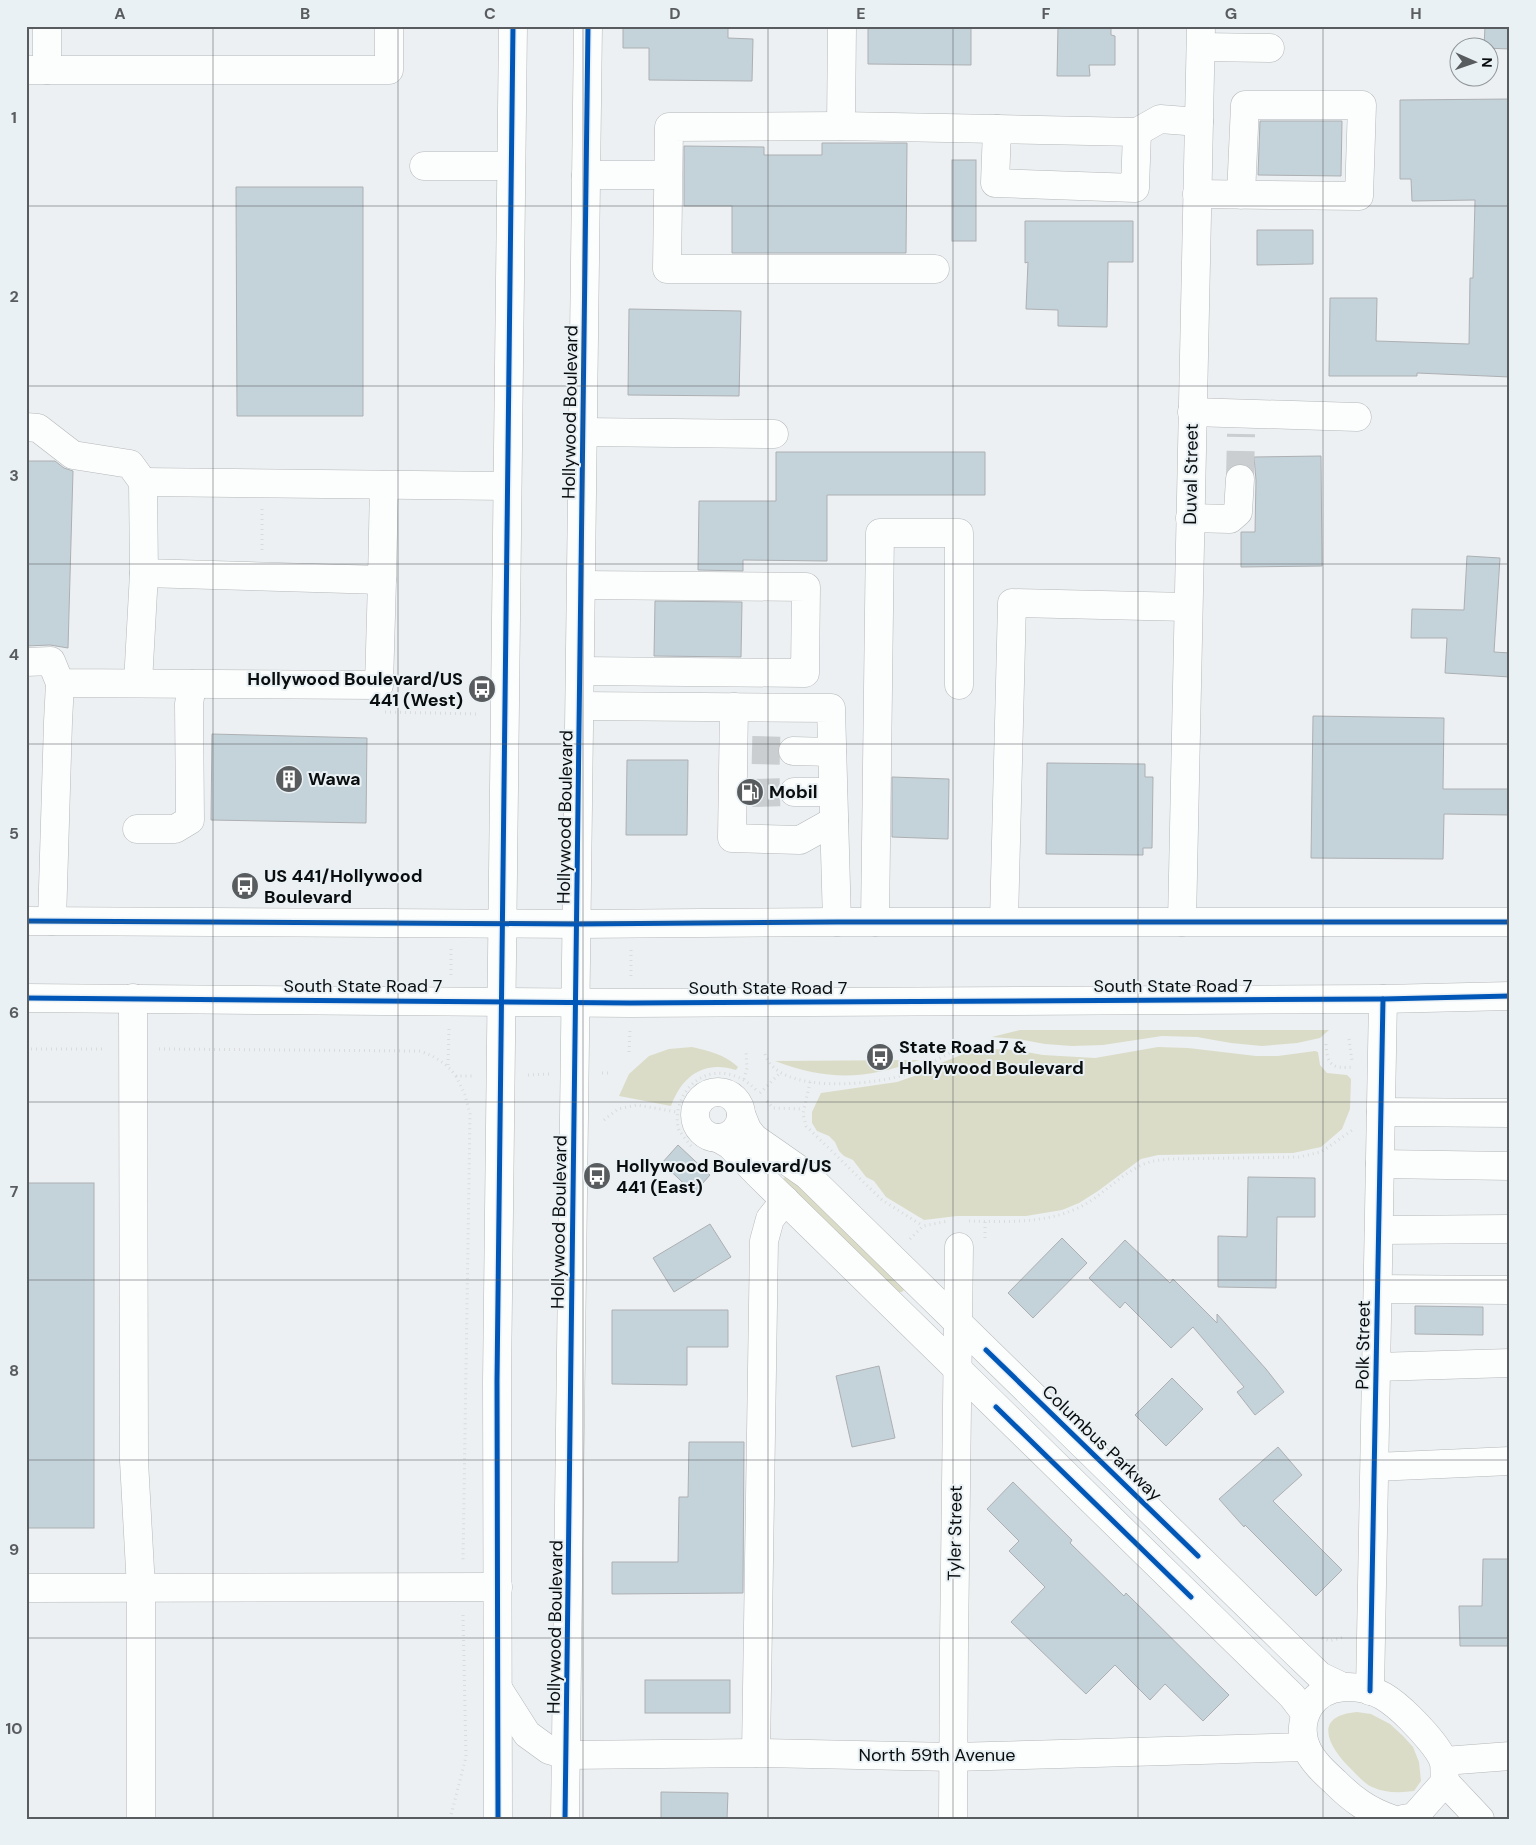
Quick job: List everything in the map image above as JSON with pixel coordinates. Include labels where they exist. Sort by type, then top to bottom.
[{"type":"main road","points":[[47,26],[36,70],[389,70],[389,26]]},
{"type":"main road","points":[[499,1817],[497,1381],[513,26]]},
{"type":"main road","name":"Hollywood Boulevard","points":[[565,1819],[588,26]]},
{"type":"main road","points":[[841,126],[842,26]]},
{"type":"main road","points":[[1201,36],[1270,48]]},
{"type":"main road","name":"Duval Street","points":[[1182,922],[1201,36]]},
{"type":"main road","points":[[1197,194],[1241,195],[1359,196],[1362,105],[1245,105],[1241,195]]},
{"type":"main road","points":[[935,269],[667,269],[669,127],[841,126],[1137,132],[1160,119],[1199,122]]},
{"type":"main road","points":[[997,129],[995,183],[1135,188],[1137,132]]},
{"type":"main road","points":[[424,166],[511,166]]},
{"type":"main road","points":[[586,176],[668,175]]},
{"type":"main road","points":[[1192,412],[1241,424],[1357,417]]},
{"type":"main road","points":[[26,427],[38,428],[73,454],[130,464],[143,482],[144,574],[138,683]]},
{"type":"main road","points":[[583,432],[774,434]]},
{"type":"main road","points":[[1190,518],[1230,519],[1238,512],[1240,479]]},
{"type":"main road","points":[[143,482],[508,486]]},
{"type":"main road","points":[[60,683],[379,685],[384,485]]},
{"type":"main road","points":[[875,922],[880,534],[959,533],[959,685]]},
{"type":"main road","points":[[144,574],[382,580]]},
{"type":"main road","points":[[581,671],[805,673],[806,587],[582,585]]},
{"type":"main road","points":[[1004,922],[1012,603],[1188,607]]},
{"type":"main road","points":[[26,662],[51,661],[60,683],[39,921],[577,924],[1510,922]]},
{"type":"main road","points":[[137,829],[175,829],[190,820],[190,704],[192,684]]},
{"type":"main road","points":[[580,706],[831,708],[837,922]]},
{"type":"main road","points":[[734,707],[743,750],[742,793],[732,838],[800,840],[834,821]]},
{"type":"main road","points":[[794,751],[832,752]]},
{"type":"main road","points":[[794,792],[833,792]]},
{"type":"main road","name":"South State Road 7","points":[[26,998],[576,1002],[1383,999],[1510,996]]},
{"type":"main road","points":[[133,998],[134,1454],[141,1588],[141,1819]]},
{"type":"main road","name":"Polk Street","points":[[1370,1692],[1383,999]]},
{"type":"main road","points":[[718,1138],[727,1136],[735,1131],[741,1114],[739,1105],[734,1098],[727,1093],[718,1091],[709,1093],[696,1106],[697,1124],[702,1131],[730,1145],[1286,1690],[1305,1713]]},
{"type":"main road","points":[[1381,1112],[1510,1113]]},
{"type":"main road","name":"Columbus Parkway","points":[[741,1114],[747,1129],[754,1138],[807,1175],[1320,1676],[1341,1686]]},
{"type":"main road","points":[[1380,1164],[1510,1166]]},
{"type":"main road","points":[[756,1753],[764,1241],[770,1219],[785,1200]]},
{"type":"main road","points":[[1379,1230],[1510,1229]]},
{"type":"main road","name":"Tyler Street","points":[[953,1819],[959,1247]]},
{"type":"main road","points":[[1378,1289],[1510,1290]]},
{"type":"main road","points":[[1376,1367],[1510,1363]]},
{"type":"main road","points":[[1374,1467],[1510,1461]]},
{"type":"main road","points":[[26,1588],[498,1587]]},
{"type":"main road","points":[[1480,1819],[1444,1772],[1418,1726],[1400,1709],[1382,1696],[1358,1687],[1341,1686],[1328,1690],[1314,1698],[1305,1713],[1302,1729],[1306,1747],[1320,1768],[1354,1800],[1396,1818],[1444,1772],[1510,1756]]},
{"type":"main road","points":[[499,1690],[527,1734],[549,1750],[567,1755]]},
{"type":"main road","name":"North 59th Avenue","points":[[567,1755],[756,1753],[953,1757],[1306,1747]]},
{"type":"path","points":[[262,483],[262,577]]},
{"type":"path","points":[[1326,1044],[1326,1056],[1331,1065],[1339,1068],[1353,1067]]},
{"type":"path","points":[[26,1049],[420,1051],[437,1057],[456,1076],[465,1095],[470,1114],[463,1587],[466,1757],[450,1819]]},
{"type":"path","points":[[744,1079],[747,1068],[746,1052]]},
{"type":"path","points":[[765,1054],[767,1062],[787,1076],[810,1082],[869,1083],[909,1073],[952,1052]]},
{"type":"path","points":[[760,1093],[781,1072]]},
{"type":"path","points":[[456,1076],[612,1073]]},
{"type":"path","points":[[810,1082],[803,1114],[806,1126],[882,1200],[923,1226]]},
{"type":"path","points":[[604,1120],[618,1109],[638,1105],[677,1112]]},
{"type":"path","points":[[968,1221],[1034,1220],[1063,1214],[1088,1202],[1121,1178],[1148,1162],[1169,1159],[1299,1158],[1321,1152],[1354,1129]]},
{"type":"path","points":[[892,1258],[923,1226],[950,1220]]},
{"type":"green space","points":[[1020,1030],[1329,1030],[1320,1038],[1297,1043],[1262,1046],[1197,1037],[1162,1036],[1103,1045],[1072,1046],[992,1037]]},
{"type":"green space","points":[[692,1047],[722,1056],[738,1067],[736,1070],[714,1067],[696,1073],[681,1086],[671,1106],[619,1096],[629,1074],[649,1056],[669,1049]]},
{"type":"green space","points":[[1158,1047],[1188,1048],[1256,1056],[1278,1056],[1315,1051],[1318,1052],[1320,1065],[1327,1073],[1347,1075],[1351,1079],[1350,1109],[1342,1129],[1321,1147],[1293,1153],[1158,1155],[1141,1159],[1098,1191],[1079,1203],[1062,1210],[1026,1216],[957,1216],[924,1220],[886,1197],[874,1181],[866,1177],[853,1160],[844,1156],[839,1151],[835,1142],[829,1136],[817,1131],[812,1123],[812,1112],[821,1093],[897,1082],[920,1074],[966,1053],[993,1049],[1014,1050],[1043,1055],[1095,1058]]},
{"type":"green space","points":[[919,1060],[900,1067],[847,1076],[813,1072],[775,1061]]},
{"type":"green space","points":[[787,1175],[792,1175],[905,1289],[902,1292],[897,1292],[785,1184],[783,1179]]},
{"type":"green space","points":[[1357,1712],[1371,1714],[1390,1724],[1413,1747],[1419,1762],[1421,1781],[1414,1791],[1393,1792],[1372,1787],[1359,1777],[1337,1753],[1329,1735],[1329,1727],[1333,1720],[1342,1715]]},
{"type":"building","points":[[623,26],[728,26],[728,38],[753,39],[752,81],[649,80],[649,48],[623,48]]},
{"type":"building","points":[[868,26],[971,26],[971,65],[868,64]]},
{"type":"building","points":[[1058,26],[1111,26],[1111,35],[1115,36],[1115,65],[1089,65],[1090,76],[1057,76]]},
{"type":"building","points":[[1485,26],[1510,26],[1510,49],[1498,49],[1498,38],[1484,38]]},
{"type":"building","points":[[1510,99],[1510,377],[1417,373],[1417,376],[1329,376],[1330,298],[1377,298],[1376,341],[1469,344],[1470,278],[1473,278],[1475,200],[1412,201],[1411,179],[1400,179],[1400,100]]},
{"type":"building","points":[[1260,121],[1342,121],[1341,176],[1258,175]]},
{"type":"building","points":[[822,143],[907,143],[906,253],[732,253],[732,206],[684,206],[684,146],[764,147],[764,155],[822,155]]},
{"type":"building","points":[[952,160],[976,160],[976,241],[952,241]]},
{"type":"building","points":[[236,187],[363,187],[363,416],[237,416]]},
{"type":"building","points":[[1025,221],[1133,221],[1133,262],[1108,262],[1107,327],[1058,326],[1058,310],[1026,309],[1028,262],[1025,263]]},
{"type":"building","points":[[1257,230],[1313,230],[1313,264],[1257,265]]},
{"type":"building","points":[[629,309],[741,311],[739,396],[628,395]]},
{"type":"building","points":[[776,452],[985,452],[985,495],[827,495],[827,561],[743,560],[743,571],[698,570],[699,501],[776,501]]},
{"type":"building","points":[[1321,456],[1322,566],[1241,567],[1241,532],[1255,532],[1256,480],[1254,457]]},
{"type":"building","points":[[26,461],[55,461],[64,468],[73,471],[68,648],[50,645],[26,646]]},
{"type":"building","points":[[1467,556],[1500,558],[1494,652],[1510,653],[1510,677],[1445,673],[1447,638],[1411,638],[1412,609],[1464,610]]},
{"type":"building","points":[[655,601],[742,602],[741,657],[654,656]]},
{"type":"building","points":[[1313,716],[1444,718],[1443,789],[1510,789],[1510,815],[1444,814],[1443,859],[1311,858]]},
{"type":"building","name":"Wawa","points":[[212,734],[367,738],[366,823],[211,820]]},
{"type":"building","points":[[627,760],[688,760],[687,835],[626,835]]},
{"type":"building","points":[[1047,763],[1145,764],[1145,777],[1153,777],[1152,848],[1143,848],[1143,855],[1046,854]]},
{"type":"building","points":[[892,777],[949,779],[948,839],[892,837]]},
{"type":"building","points":[[678,1145],[710,1175],[694,1193],[662,1163]]},
{"type":"building","points":[[1248,1177],[1315,1178],[1315,1217],[1277,1217],[1276,1288],[1218,1287],[1218,1236],[1247,1237]]},
{"type":"building","points":[[26,1183],[94,1183],[94,1528],[26,1528]]},
{"type":"building","points":[[710,1224],[731,1257],[674,1292],[653,1258]]},
{"type":"building","points":[[1062,1238],[1087,1263],[1033,1318],[1008,1293]]},
{"type":"building","points":[[1125,1240],[1170,1283],[1173,1279],[1217,1323],[1217,1314],[1284,1392],[1255,1415],[1237,1392],[1244,1387],[1193,1327],[1171,1348],[1125,1302],[1120,1308],[1089,1278]]},
{"type":"building","points":[[1415,1306],[1483,1307],[1483,1335],[1415,1334]]},
{"type":"building","points":[[612,1310],[728,1310],[728,1347],[687,1347],[687,1385],[612,1384]]},
{"type":"building","points":[[879,1366],[895,1438],[852,1447],[836,1376]]},
{"type":"building","points":[[1172,1378],[1203,1409],[1166,1446],[1135,1415]]},
{"type":"building","points":[[689,1442],[744,1442],[743,1593],[612,1594],[612,1562],[678,1562],[679,1497],[688,1497]]},
{"type":"building","points":[[1278,1447],[1302,1475],[1273,1501],[1342,1570],[1316,1596],[1245,1525],[1244,1527],[1219,1499]]},
{"type":"building","points":[[1013,1482],[1072,1540],[1070,1543],[1124,1596],[1126,1593],[1229,1695],[1203,1721],[1165,1684],[1150,1700],[1115,1665],[1086,1694],[1011,1622],[1045,1587],[1009,1551],[1019,1541],[987,1509]]},
{"type":"building","points":[[1483,1559],[1510,1559],[1510,1646],[1460,1646],[1459,1606],[1482,1606]]},
{"type":"building","points":[[645,1680],[730,1680],[730,1713],[645,1713]]},
{"type":"building","points":[[661,1792],[728,1793],[727,1819],[661,1819]]},
{"type":"tunnel","points":[[1240,479],[1241,434]]},
{"type":"tunnel","points":[[752,750],[793,751]]},
{"type":"tunnel","points":[[752,793],[794,792]]},
{"type":"cycle path","points":[[498,1819],[497,1381],[513,26]]},
{"type":"cycle path","points":[[565,1819],[588,26]]},
{"type":"cycle path","points":[[26,921],[577,924],[1510,922]]},
{"type":"cycle path","points":[[26,998],[630,1003],[1383,999],[1510,996]]},
{"type":"cycle path","points":[[1370,1691],[1383,999]]},
{"type":"cycle path","points":[[986,1350],[1198,1556]]},
{"type":"cycle path","points":[[996,1407],[1191,1597]]},
{"type":"place","name":"Hollywood Boulevard/US 441 (West)","points":[[482,689]]},
{"type":"place","name":"Wawa","points":[[289,779]]},
{"type":"place","name":"Mobil","points":[[750,792]]},
{"type":"place","name":"US 441/Hollywood Boulevard","points":[[245,886]]},
{"type":"place","name":"State Road 7 & Hollywood Boulevard","points":[[880,1057]]},
{"type":"place","name":"Hollywood Boulevard/US 441 (East)","points":[[597,1176]]}]
